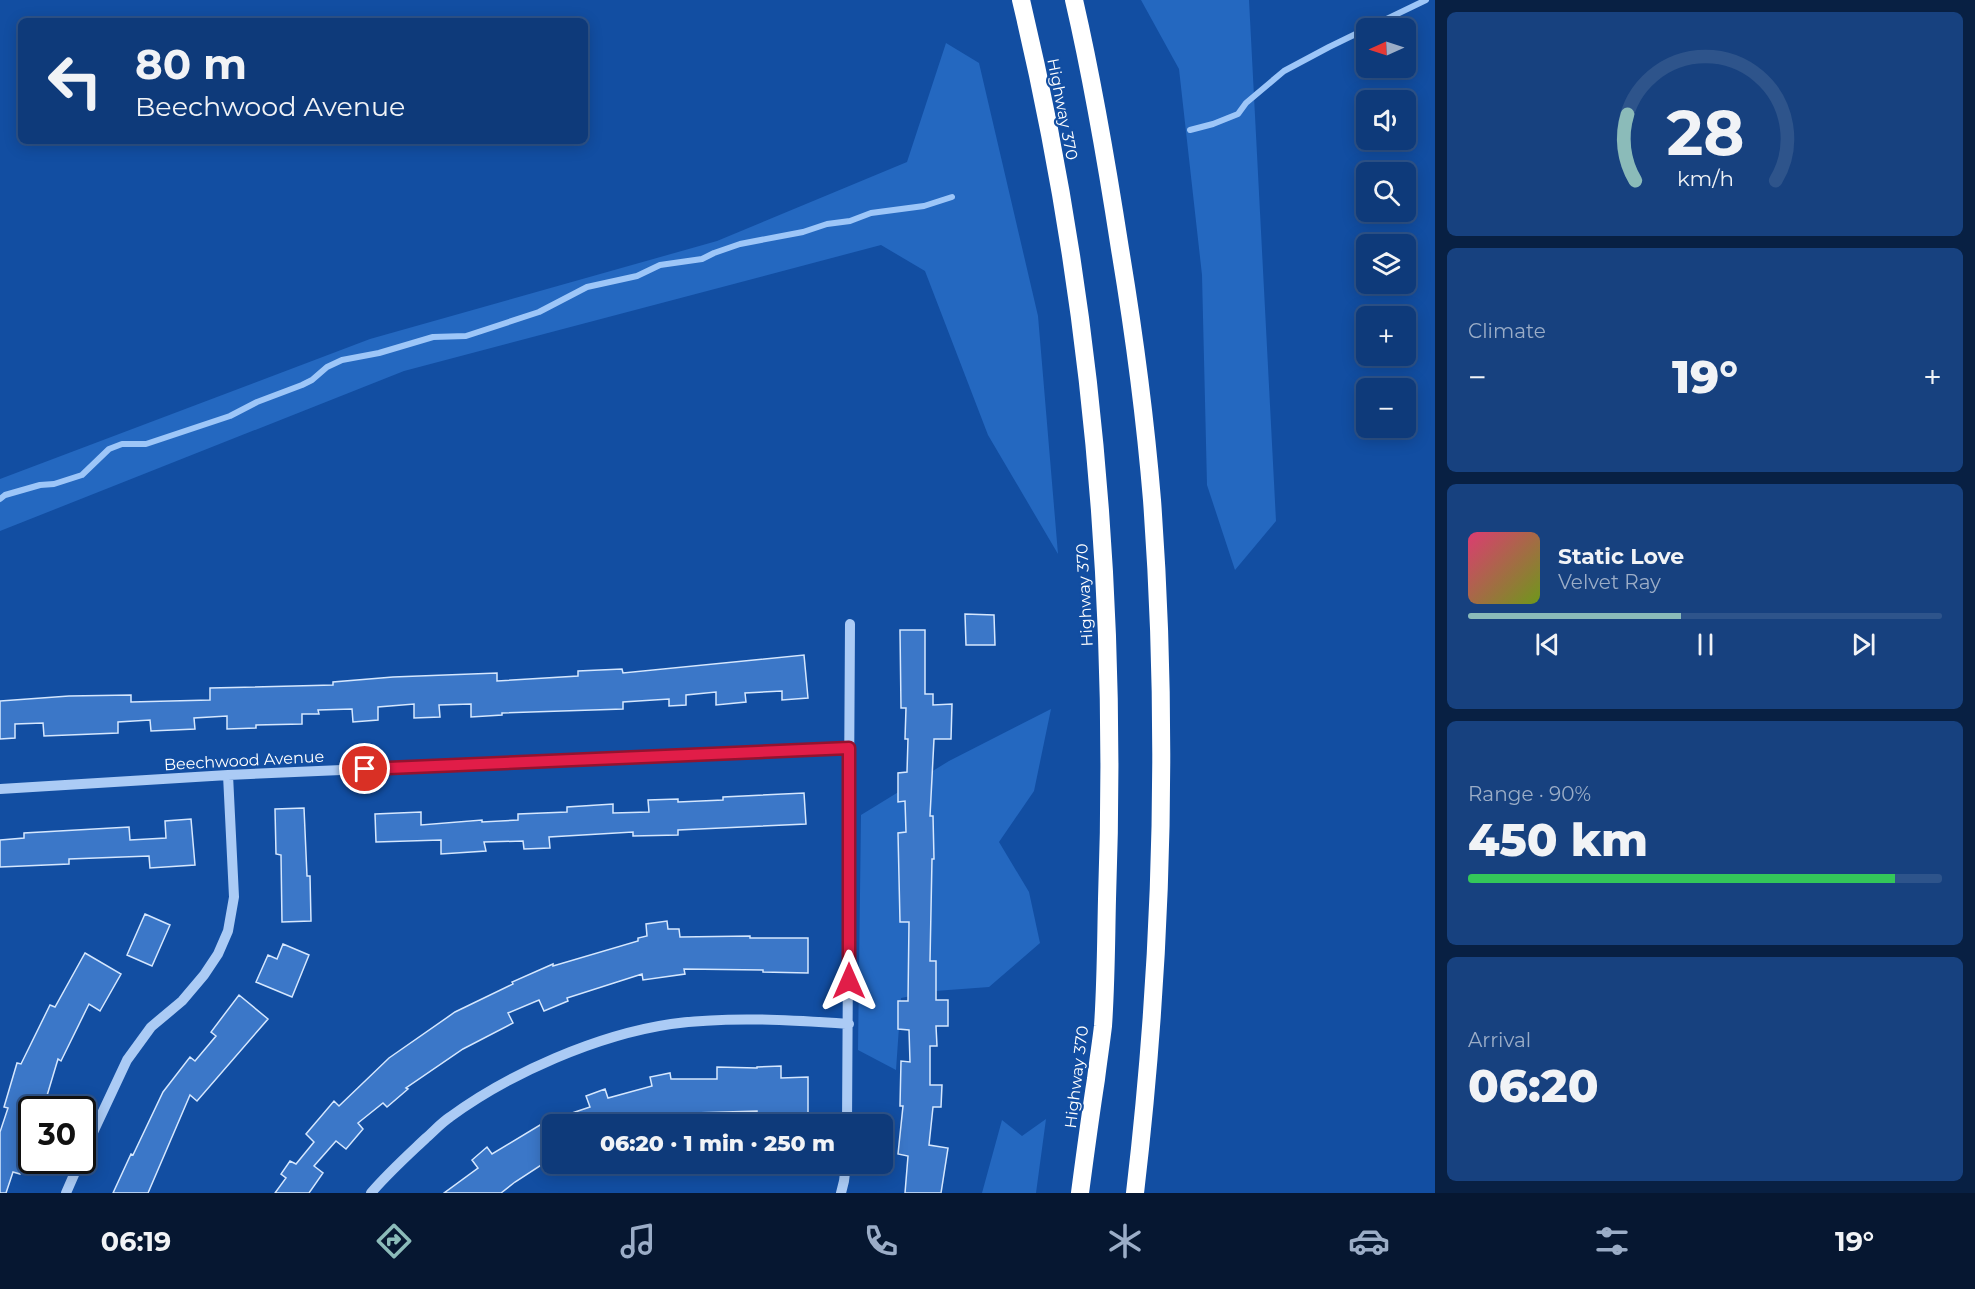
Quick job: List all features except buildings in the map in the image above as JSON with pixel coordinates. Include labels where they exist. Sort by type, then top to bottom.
[{"type":"highway","name":"Highway 370","points":[[1020,0],[1050,139],[1072,270],[1096,470],[1105,602],[1110,761],[1103,1027],[1080,1193]]},
{"type":"highway","name":"Highway 370","points":[[1074,0],[1108,167],[1137,357],[1152,499],[1158,601],[1161,754],[1159,893],[1147,1084],[1135,1193]]},
{"type":"street","points":[[847,1114],[850,624]]},
{"type":"street","name":"Beechwood Avenue","points":[[0,789],[228,775],[849,748]]},
{"type":"street","points":[[96,1126],[127,1060],[151,1027],[182,1001],[204,975],[218,954],[228,931],[234,897],[228,775]]},
{"type":"street","points":[[371,1193],[390,1170],[448,1118],[497,1086],[561,1057],[611,1038],[671,1024],[796,1020],[849,1024]]},
{"type":"street","points":[[66,1193],[74,1174]]},
{"type":"street","points":[[841,1193],[845,1174]]},
{"type":"shaded area","points":[[1141,0],[1249,0],[1276,521],[1235,570],[1207,485],[1202,275],[1179,69]]},
{"type":"shaded area","points":[[946,43],[979,63],[1038,316],[1058,554],[988,435],[925,271],[881,245],[404,371],[0,531],[0,479],[370,339],[717,241],[907,162]]},
{"type":"shaded area","points":[[1051,709],[1034,791],[999,842],[1029,892],[1040,943],[989,987],[935,991],[901,998],[896,1070],[858,1050],[861,815],[949,761]]},
{"type":"shaded area","points":[[1046,1119],[1036,1193],[982,1193],[1002,1120],[1022,1136]]},
{"type":"waterway","points":[[1389,18],[1426,0]]},
{"type":"waterway","points":[[1190,130],[1238,114],[1246,103],[1284,71],[1356,34]]},
{"type":"waterway","points":[[0,499],[5,495],[82,475],[109,449],[122,444],[146,444],[230,416],[257,402],[302,385],[327,367],[342,360],[379,353],[433,337],[466,336],[539,312],[587,287],[637,276],[660,265],[702,259],[740,244],[850,221],[871,213],[924,206],[952,197]]},
{"type":"route","points":[[365,769],[849,748],[849,981]]}]
